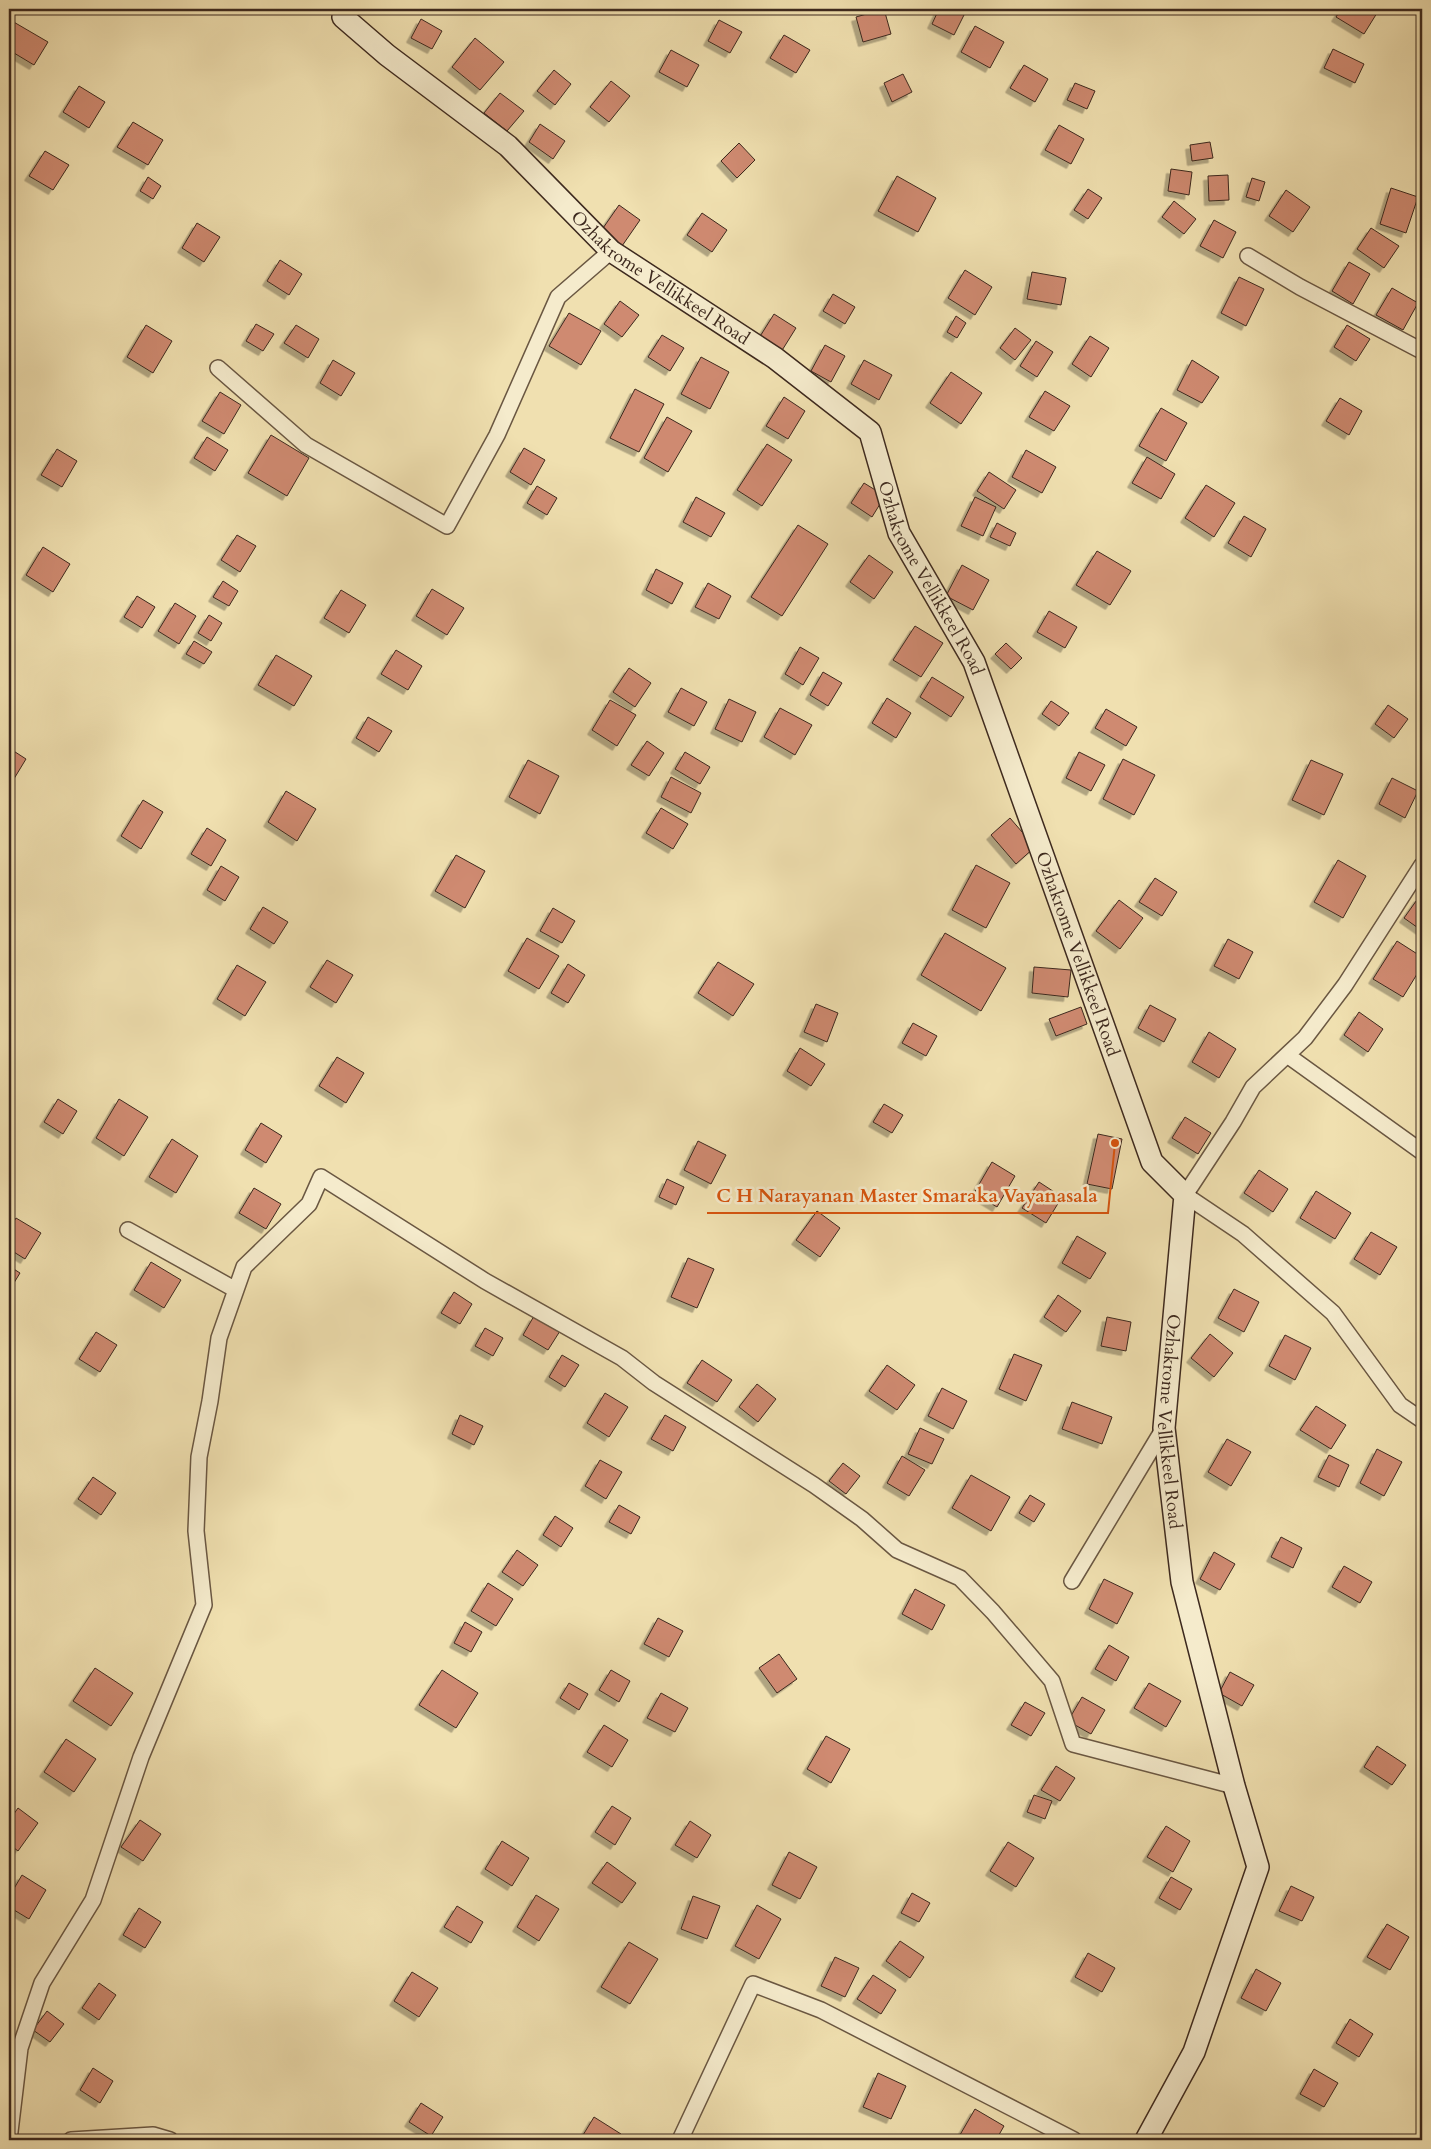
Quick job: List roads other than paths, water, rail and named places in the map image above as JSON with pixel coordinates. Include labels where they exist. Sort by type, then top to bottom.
[{"type":"main road","name":"Ozhakrome Vellikkeel Road","points":[[348,9],[343,17],[387,55],[508,146],[611,251],[775,358],[870,432],[899,533],[974,662],[1152,1162],[1185,1195],[1164,1428],[1182,1582],[1234,1786],[1258,1867],[1194,2052],[1146,2140]]},
{"type":"street","points":[[218,368],[306,445],[447,526],[497,435],[558,297],[611,251]]},
{"type":"street","points":[[1248,256],[1300,287],[1422,351]]},
{"type":"street","points":[[1422,865],[1345,985],[1305,1038],[1253,1087],[1233,1122],[1185,1195],[1243,1234],[1333,1313],[1400,1406],[1422,1420]]},
{"type":"street","points":[[1287,1055],[1422,1152]]},
{"type":"street","points":[[9,2140],[20,2048],[42,1983],[93,1900],[141,1757],[204,1605],[196,1532],[199,1457],[210,1402],[219,1338],[244,1267],[309,1204],[321,1177],[485,1281],[622,1358],[654,1383],[814,1485],[862,1519],[897,1550],[960,1578],[994,1612],[1052,1681],[1073,1744],[1234,1786]]},
{"type":"street","points":[[128,1230],[236,1290]]},
{"type":"street","points":[[1072,1581],[1164,1428]]},
{"type":"street","points":[[680,2140],[753,1984],[821,2010],[1074,2140]]},
{"type":"street","points":[[70,2140],[153,2135],[170,2140]]},
{"type":"place","name":"C H Narayanan Master Smaraka Vayanasala","points":[[1115,1143]]}]
